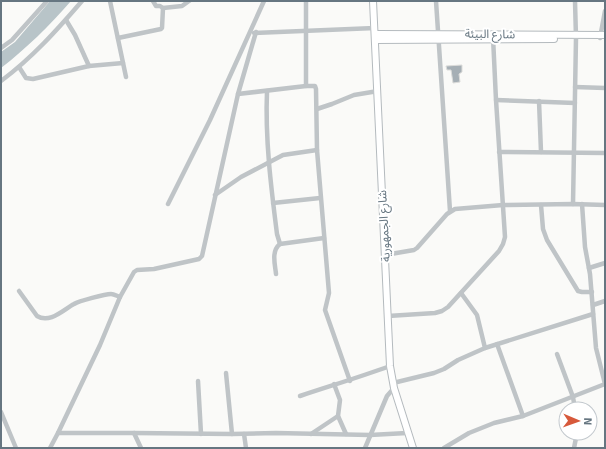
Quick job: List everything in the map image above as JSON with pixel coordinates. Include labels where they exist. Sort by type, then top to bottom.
[{"type":"main road","name":"شارع الجمهورية","points":[[373,1],[390,366],[393,385],[413,448]]},
{"type":"main road","name":"شارع البيئة","points":[[375,34],[493,37],[603,37]]},
{"type":"street","points":[[1,48],[12,40],[47,1]]},
{"type":"street","points":[[1,81],[19,67],[66,20],[82,1]]},
{"type":"street","points":[[110,1],[126,77]]},
{"type":"street","points":[[153,1],[156,6],[163,8],[182,6],[188,1]]},
{"type":"street","points":[[168,204],[210,120],[264,1]]},
{"type":"street","points":[[306,1],[306,86]]},
{"type":"street","points":[[436,1],[450,211]]},
{"type":"street","points":[[573,204],[576,37],[575,1]]},
{"type":"street","points":[[118,38],[162,28],[163,8]]},
{"type":"street","points":[[603,37],[605,12]]},
{"type":"street","points":[[66,20],[75,35],[88,66]]},
{"type":"street","points":[[249,34],[256,32],[306,30],[375,34]]},
{"type":"street","points":[[50,448],[100,346],[120,297],[135,271],[154,269],[200,258],[216,195],[238,94],[256,32]]},
{"type":"street","points":[[388,316],[442,311],[448,307],[499,251],[503,244],[505,237],[493,37]]},
{"type":"street","points":[[19,67],[26,78],[34,79],[88,66],[123,63]]},
{"type":"street","points":[[238,94],[315,86],[320,198],[329,293],[325,310],[350,381]]},
{"type":"street","points":[[575,87],[605,88]]},
{"type":"street","points":[[267,91],[266,118],[269,161],[277,234],[280,244]]},
{"type":"street","points":[[317,109],[351,96],[378,91]]},
{"type":"street","points":[[496,100],[575,103]]},
{"type":"street","points":[[539,101],[541,152]]},
{"type":"street","points":[[216,195],[241,177],[282,155],[317,150]]},
{"type":"street","points":[[499,152],[605,153]]},
{"type":"street","points":[[273,203],[320,198]]},
{"type":"street","points":[[541,204],[543,229],[547,240],[578,291],[592,292]]},
{"type":"street","points":[[447,447],[469,433],[494,423],[523,416],[605,384],[596,348],[592,292],[582,204]]},
{"type":"street","points":[[386,255],[414,250],[417,248],[450,211],[473,207],[503,205],[605,205]]},
{"type":"street","points":[[276,274],[274,256],[275,250],[280,244],[324,238]]},
{"type":"street","points":[[589,268],[605,262]]},
{"type":"street","points":[[19,290],[40,318],[54,316],[73,304],[111,294],[120,297]]},
{"type":"street","points":[[460,293],[475,312],[485,348]]},
{"type":"street","points":[[593,305],[605,301]]},
{"type":"street","points":[[365,448],[393,385],[439,371],[458,360],[485,348],[593,314]]},
{"type":"street","points":[[497,344],[523,416]]},
{"type":"street","points":[[557,354],[574,401]]},
{"type":"street","points":[[300,396],[334,384],[350,381],[390,366]]},
{"type":"street","points":[[226,373],[232,434]]},
{"type":"street","points":[[198,381],[201,434]]},
{"type":"street","points":[[334,384],[340,400],[338,416],[346,434]]},
{"type":"street","points":[[1,412],[16,448]]},
{"type":"street","points":[[311,434],[338,416]]},
{"type":"street","points":[[58,433],[276,433],[370,435],[408,433]]},
{"type":"street","points":[[134,433],[141,448]]},
{"type":"street","points":[[244,434],[246,448]]},
{"type":"shaded area","points":[[50,1],[71,1],[38,36],[1,68],[1,52],[15,42]]},
{"type":"building","points":[[462,65],[462,72],[459,74],[460,82],[453,83],[451,70],[447,70],[446,66]]}]
